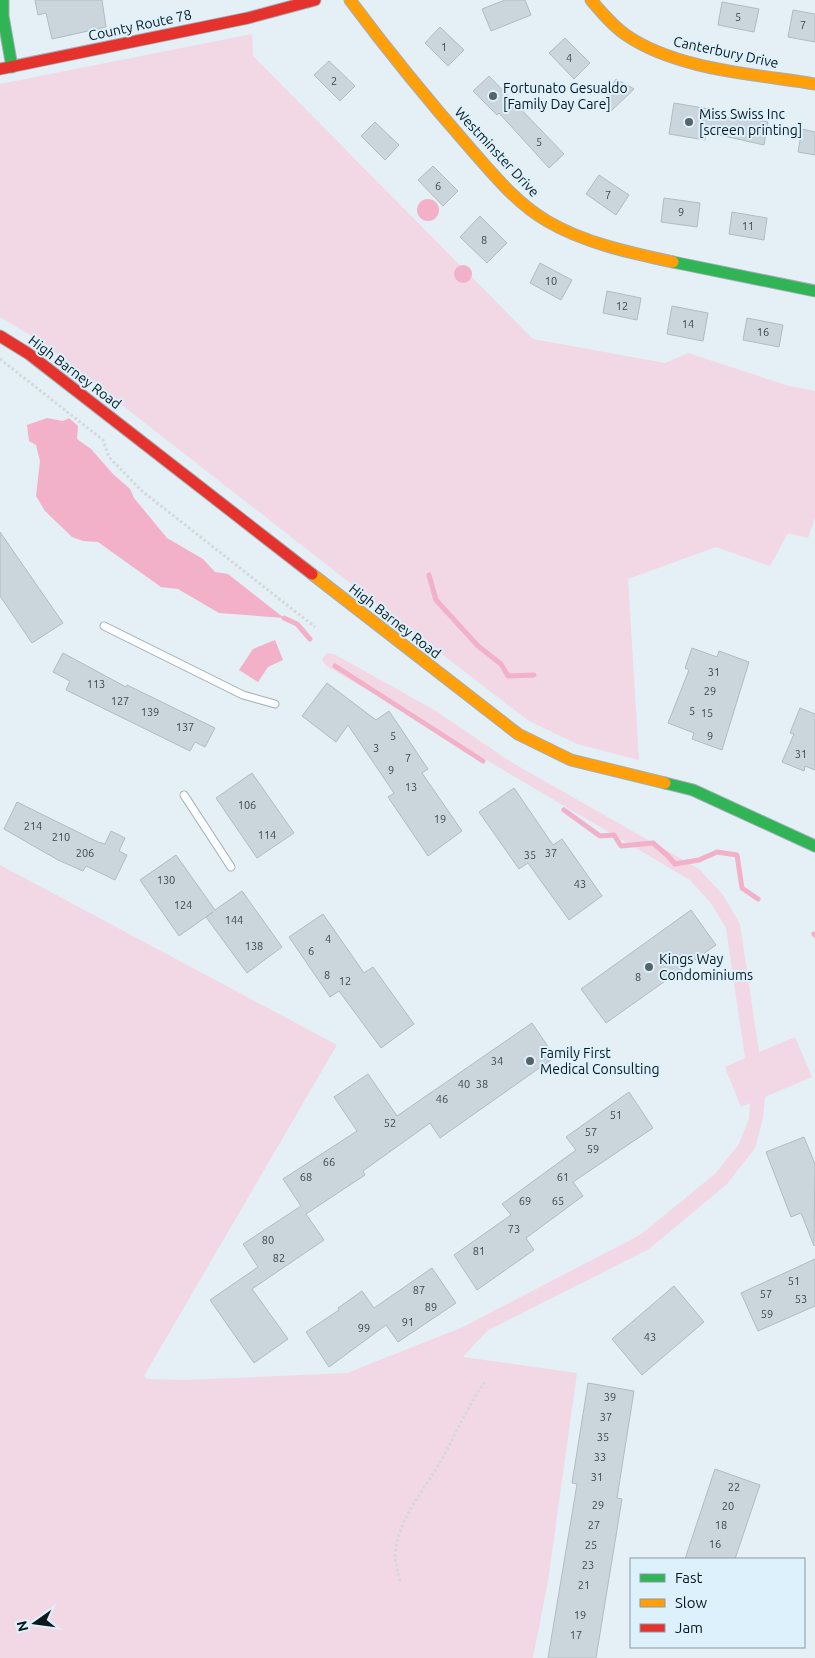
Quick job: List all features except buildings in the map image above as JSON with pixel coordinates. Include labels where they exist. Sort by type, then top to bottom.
[{"type":"street","points":[[3,0],[6,68]]},
{"type":"street","name":"County Route 78","points":[[6,68],[248,18],[315,0]]},
{"type":"street","name":"Westminster Drive","points":[[350,0],[415,84],[502,183],[519,200],[545,219],[599,243],[650,256],[815,291]]},
{"type":"street","name":"Canterbury Drive","points":[[590,0],[628,37],[656,52],[707,65],[815,84]]},
{"type":"street","name":"High Barney Road","points":[[0,336],[29,354],[518,734],[571,760],[693,790],[815,846]]},
{"type":"lane","points":[[104,626],[243,695],[275,704]]},
{"type":"lane","points":[[184,795],[231,867]]},
{"type":"path","points":[[0,358],[103,440],[109,457],[142,491],[315,627]]},
{"type":"path","points":[[400,1581],[395,1565],[396,1547],[401,1529],[420,1492],[441,1461],[473,1399],[485,1382]]},
{"type":"shaded area","points":[[252,34],[253,56],[533,339],[665,363],[688,353],[789,386],[815,391],[815,518],[808,538],[788,533],[770,566],[716,547],[628,579],[639,760],[577,744],[529,721],[417,635],[405,633],[405,626],[40,341],[0,317],[0,84]]},
{"type":"shaded area","points":[[428,199],[436,202],[439,210],[436,218],[428,221],[420,218],[417,210],[420,202]]},
{"type":"shaded area","points":[[463,265],[469,268],[472,274],[469,280],[463,283],[457,280],[454,274],[457,268]]},
{"type":"shaded area","points":[[47,418],[63,421],[69,418],[78,426],[77,439],[91,449],[113,474],[130,489],[134,498],[167,538],[203,559],[215,572],[228,574],[284,618],[219,613],[178,589],[161,587],[98,542],[83,541],[72,537],[45,511],[36,496],[40,461],[36,445],[29,441],[27,425]]},
{"type":"shaded area","points":[[275,640],[283,660],[268,667],[258,682],[239,670],[253,649]]},
{"type":"shaded area","points":[[327,653],[334,654],[436,711],[511,762],[699,869],[723,895],[740,924],[759,1052],[795,1037],[812,1077],[765,1097],[763,1118],[755,1148],[727,1184],[649,1249],[487,1331],[463,1357],[577,1373],[548,1581],[533,1658],[0,1658],[0,865],[337,1045],[144,1376],[147,1379],[184,1380],[347,1373],[463,1327],[640,1235],[715,1174],[739,1144],[749,1119],[750,1103],[741,1107],[725,1067],[745,1058],[726,928],[710,902],[690,880],[325,665],[322,659]]},
{"type":"waterway","points":[[429,575],[436,600],[478,646],[501,664],[508,676],[534,675]]},
{"type":"waterway","points":[[284,618],[297,624],[310,639]]},
{"type":"waterway","points":[[335,666],[483,761]]},
{"type":"waterway","points":[[564,810],[600,836],[614,835],[621,846],[653,843],[675,864],[699,860],[717,852],[737,855],[742,888],[758,899]]},
{"type":"traffic: fast","points":[[3,0],[3,16],[12,67]]},
{"type":"traffic: fast","points":[[673,262],[815,291]]},
{"type":"traffic: fast","points":[[665,783],[693,790],[815,846]]},
{"type":"traffic: slow","points":[[350,0],[439,112],[496,178],[525,206],[561,229],[576,235],[624,251],[673,262]]},
{"type":"traffic: slow","points":[[591,0],[626,35],[646,47],[669,56],[717,69],[815,84]]},
{"type":"traffic: slow","points":[[312,574],[518,734],[571,760],[665,783]]},
{"type":"traffic: jam","points":[[0,69],[248,18],[315,0]]},
{"type":"traffic: jam","points":[[0,336],[29,354],[312,574]]},
{"type":"place","name":"Fortunato Gesualdo [Family Day Care]","points":[[493,96]]},
{"type":"place","name":"Miss Swiss Inc [screen printing]","points":[[689,122]]},
{"type":"place","name":"Kings Way Condominiums","points":[[649,967]]},
{"type":"place","name":"Family First Medical Consulting","points":[[530,1061]]}]
